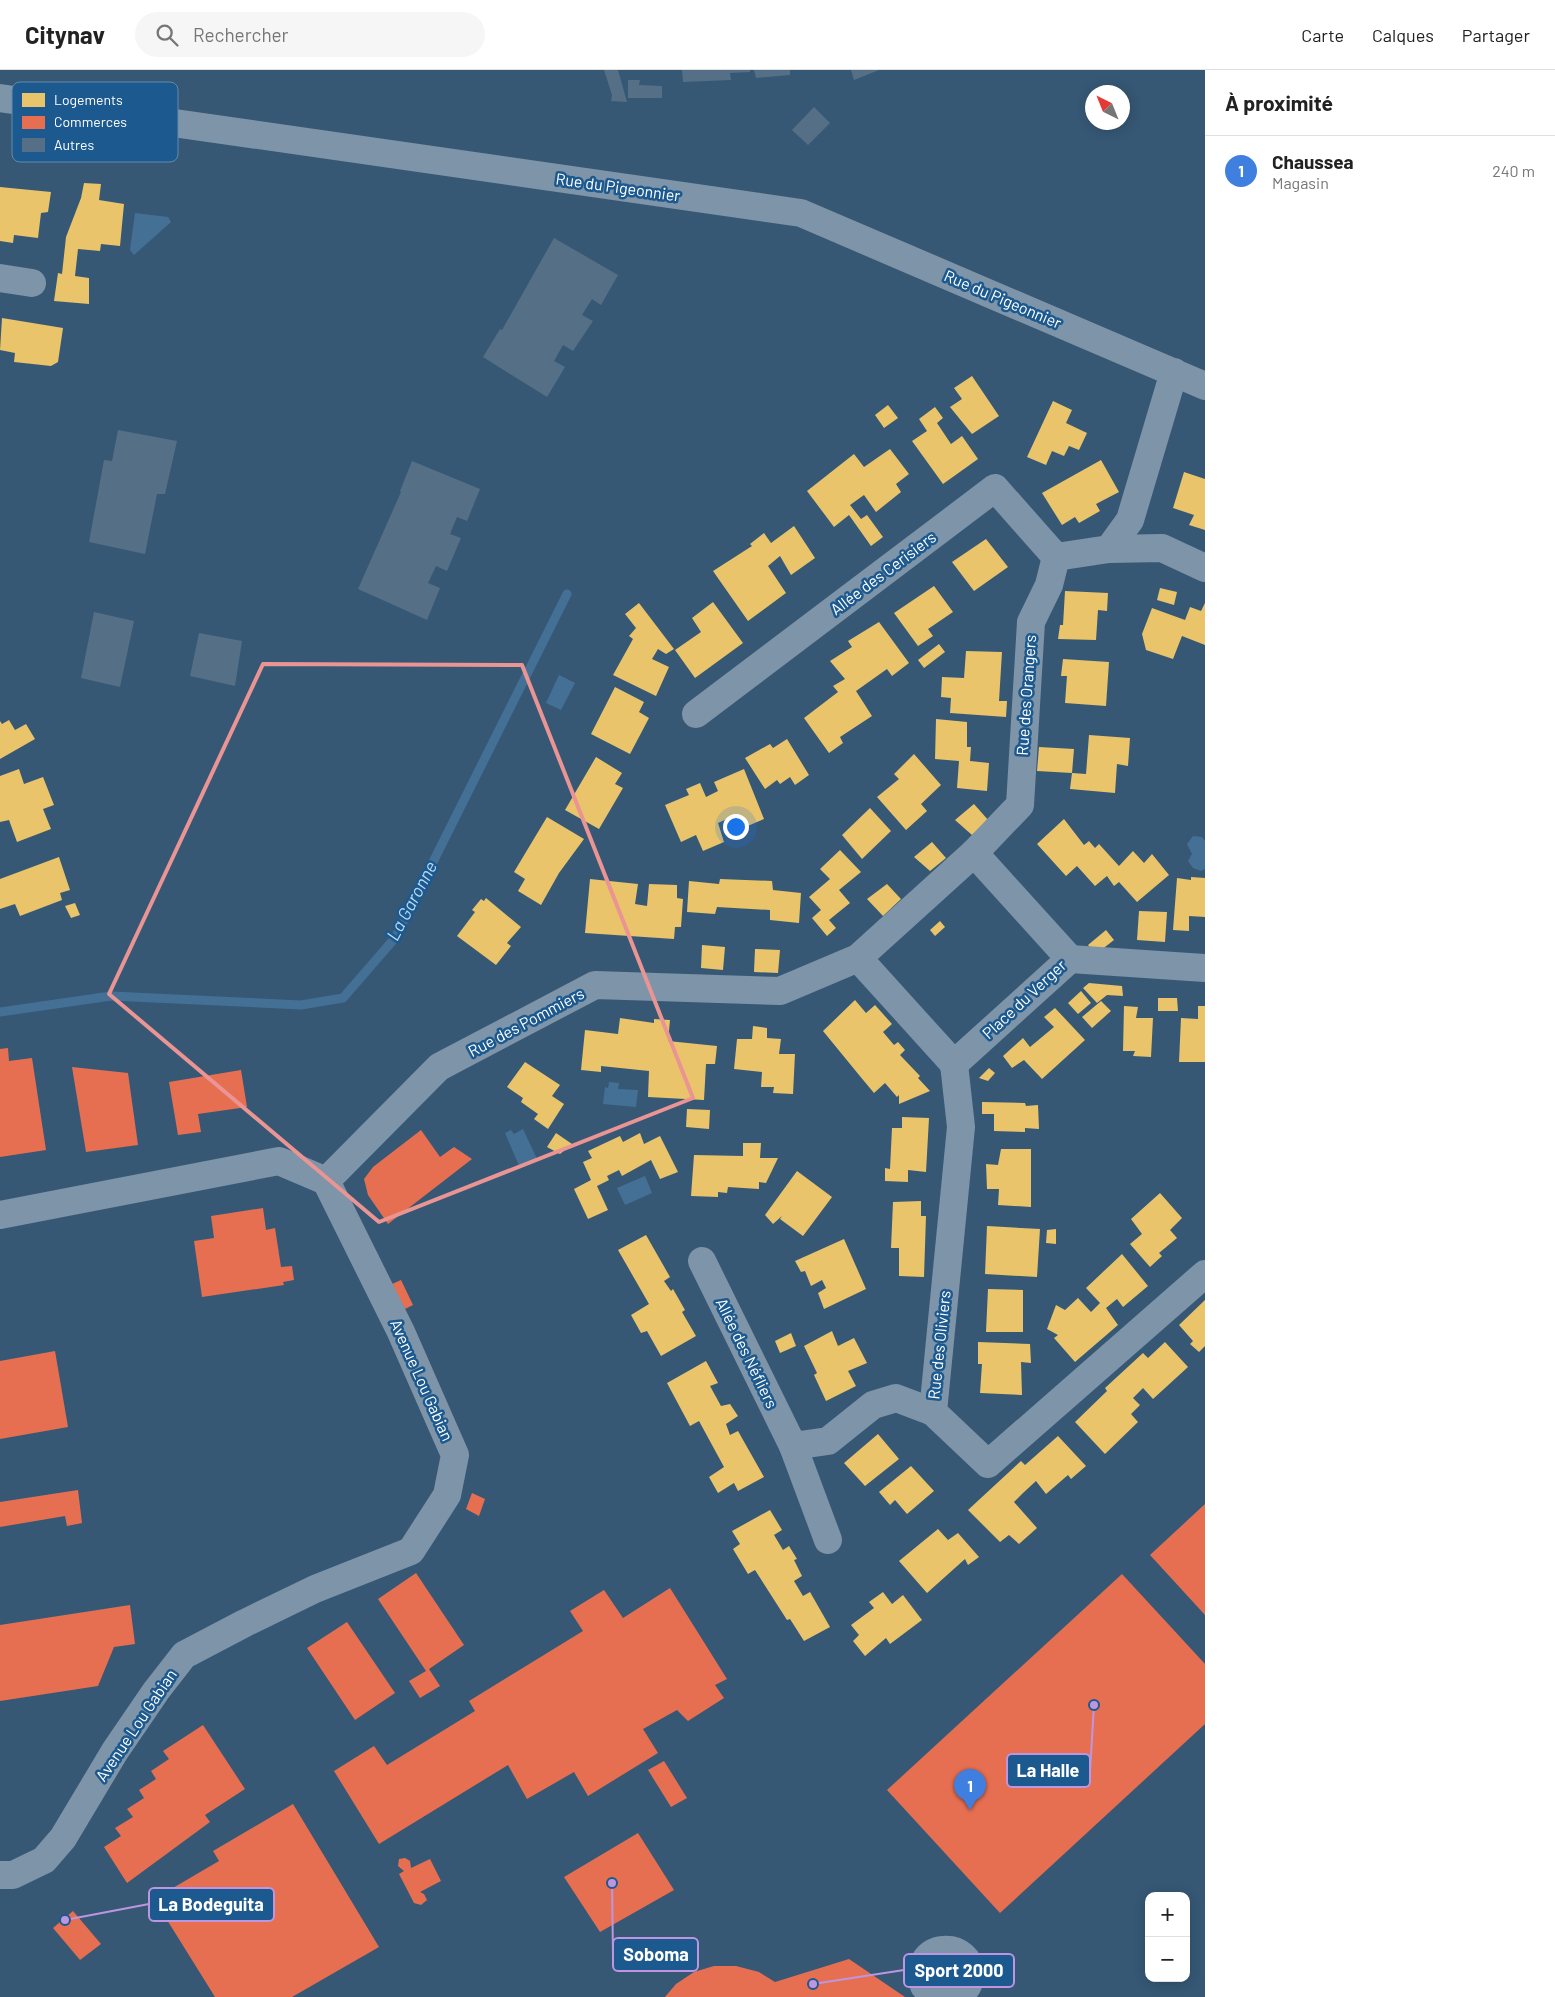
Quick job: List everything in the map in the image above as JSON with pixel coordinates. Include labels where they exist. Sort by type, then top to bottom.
[{"type":"street","name":"Rue du Pigeonnier","points":[[178,124],[801,213],[1205,386]]},
{"type":"street","points":[[0,278],[32,283]]},
{"type":"street","points":[[1109,549],[1130,520],[1174,372]]},
{"type":"street","name":"Allée des Cerisiers","points":[[696,714],[996,488],[1056,557]]},
{"type":"street","points":[[1056,557],[1109,549],[1162,548],[1205,568]]},
{"type":"street","name":"Rue des Orangers","points":[[974,854],[1020,805],[1031,622],[1050,585],[1056,557]]},
{"type":"street","points":[[954,1064],[858,958],[974,854]]},
{"type":"street","name":"Place du Verger","points":[[954,1064],[1070,960],[974,854]]},
{"type":"street","name":"Rue des Pommiers","points":[[326,1181],[439,1067],[595,985],[780,991],[858,958]]},
{"type":"street","points":[[1070,960],[1205,968]]},
{"type":"street","name":"Rue des Oliviers","points":[[954,1064],[961,1127],[933,1412],[988,1464],[1205,1274]]},
{"type":"street","points":[[0,1214],[279,1161],[326,1181]]},
{"type":"street","name":"Avenue Lou Gabian","points":[[0,1875],[13,1875],[44,1860],[63,1838],[115,1751],[156,1690],[184,1655],[315,1589],[411,1551],[447,1495],[455,1455],[401,1332],[326,1181]]},
{"type":"street","name":"Allée des Néfliers","points":[[702,1261],[793,1446],[828,1540]]},
{"type":"street","points":[[793,1446],[828,1442],[873,1405],[896,1398],[933,1412]]},
{"type":"street","points":[[937,1997],[924,1986],[921,1968],[928,1956],[943,1949],[959,1953],[969,1966],[971,1974],[966,1988],[954,1997]]},
{"type":"highlighted area","points":[[263,664],[522,665],[693,1098],[379,1222],[109,994]]},
{"type":"water","points":[[135,213],[168,217],[171,222],[134,255],[130,250]]},
{"type":"water","points":[[559,675],[575,683],[561,710],[546,703]]},
{"type":"water","points":[[1193,836],[1202,837],[1205,841],[1205,869],[1201,871],[1193,868],[1188,861],[1192,854],[1187,844]]},
{"type":"water","points":[[609,1082],[619,1083],[618,1089],[638,1090],[636,1107],[603,1104],[605,1087],[608,1088]]},
{"type":"water","points":[[523,1129],[537,1159],[520,1168],[505,1133],[511,1130],[514,1134]]},
{"type":"water","points":[[645,1176],[652,1193],[625,1205],[617,1188]]},
{"type":"building: Logements","points":[[84,183],[101,184],[99,200],[124,204],[120,246],[101,244],[100,251],[78,249],[75,276],[89,278],[89,304],[54,301],[58,273],[62,274],[66,237],[81,198]]},
{"type":"building: Logements","points":[[0,187],[51,192],[48,212],[41,213],[38,238],[14,235],[13,243],[0,241]]},
{"type":"building: Logements","points":[[2,318],[63,328],[58,362],[51,366],[14,362],[15,353],[0,350]]},
{"type":"building: Logements","points":[[972,376],[999,416],[972,434],[950,407],[962,399],[954,388]]},
{"type":"building: Logements","points":[[1053,401],[1072,410],[1066,423],[1087,433],[1079,450],[1069,446],[1064,456],[1052,451],[1046,465],[1027,457]]},
{"type":"building: Logements","points":[[888,405],[898,418],[884,428],[875,415]]},
{"type":"building: Logements","points":[[935,407],[943,418],[937,423],[951,444],[962,436],[978,459],[943,484],[912,441],[927,431],[919,419]]},
{"type":"building: Logements","points":[[890,449],[909,474],[896,484],[901,492],[876,512],[864,495],[850,505],[861,519],[867,515],[883,537],[871,546],[849,515],[834,527],[807,491],[854,454],[864,467]]},
{"type":"building: Logements","points":[[1101,460],[1119,492],[1096,504],[1100,511],[1079,523],[1075,517],[1062,525],[1042,493]]},
{"type":"building: Logements","points":[[1184,472],[1205,479],[1205,530],[1189,525],[1194,515],[1173,508]]},
{"type":"building: Logements","points":[[794,526],[815,558],[791,575],[780,556],[768,566],[786,593],[748,621],[713,571],[752,546],[750,544],[764,533],[771,543]]},
{"type":"building: Logements","points":[[986,539],[1008,567],[974,591],[952,562]]},
{"type":"building: Logements","points":[[934,586],[953,612],[928,629],[933,636],[918,646],[894,613]]},
{"type":"building: Logements","points":[[1160,588],[1177,592],[1174,605],[1157,600]]},
{"type":"building: Logements","points":[[1065,591],[1108,593],[1107,611],[1098,610],[1096,640],[1058,639],[1060,625],[1063,625]]},
{"type":"building: Logements","points":[[713,602],[743,643],[695,678],[675,650],[701,632],[692,618]]},
{"type":"building: Logements","points":[[639,603],[674,649],[666,654],[658,649],[652,659],[669,667],[656,696],[613,675],[633,639],[629,636],[636,628],[625,614]]},
{"type":"building: Logements","points":[[1205,603],[1205,645],[1182,636],[1173,659],[1146,650],[1142,634],[1152,608],[1185,620],[1190,607],[1201,611]]},
{"type":"building: Logements","points":[[879,622],[909,663],[892,676],[887,669],[856,691],[872,716],[840,737],[843,743],[829,753],[804,718],[838,692],[833,686],[845,679],[830,661],[852,647],[848,641]]},
{"type":"building: Logements","points":[[939,644],[945,652],[924,668],[918,660]]},
{"type":"building: Logements","points":[[966,651],[1002,652],[999,701],[1007,701],[1006,717],[950,713],[951,698],[941,697],[942,677],[964,678]]},
{"type":"building: Logements","points":[[1063,659],[1109,662],[1106,706],[1065,703],[1067,676],[1061,676]]},
{"type":"building: Logements","points":[[615,687],[644,702],[639,712],[649,718],[630,754],[591,734]]},
{"type":"building: Logements","points":[[936,719],[967,722],[967,747],[971,747],[970,761],[989,763],[987,791],[957,788],[959,761],[935,759]]},
{"type":"building: Logements","points":[[9,720],[15,730],[26,724],[35,739],[0,759],[0,721],[2,724]]},
{"type":"building: Logements","points":[[1089,735],[1130,738],[1128,766],[1117,764],[1115,793],[1070,789],[1072,773],[1086,774]]},
{"type":"building: Logements","points":[[787,739],[809,775],[795,785],[790,777],[780,784],[777,780],[765,789],[745,758],[770,744],[773,748]]},
{"type":"building: Logements","points":[[1039,747],[1074,749],[1072,773],[1037,771]]},
{"type":"building: Logements","points":[[914,754],[941,785],[921,804],[927,811],[906,830],[877,797],[899,779],[894,774]]},
{"type":"building: Logements","points":[[596,757],[622,773],[615,784],[623,788],[599,829],[565,810]]},
{"type":"building: Logements","points":[[19,769],[24,784],[43,777],[54,805],[43,809],[51,829],[17,842],[9,820],[0,822],[0,776]]},
{"type":"building: Logements","points":[[744,769],[764,819],[736,831],[729,818],[718,823],[724,842],[703,851],[696,835],[681,842],[665,805],[689,795],[686,789],[700,783],[706,797],[718,791],[714,782]]},
{"type":"building: Logements","points":[[974,804],[989,821],[972,835],[955,820]]},
{"type":"building: Logements","points":[[870,808],[891,831],[862,859],[842,835]]},
{"type":"building: Logements","points":[[547,817],[584,839],[559,873],[541,905],[518,891],[525,879],[514,872]]},
{"type":"building: Logements","points":[[1064,819],[1084,845],[1089,841],[1095,848],[1099,844],[1119,866],[1133,851],[1144,863],[1152,854],[1169,875],[1137,902],[1119,882],[1114,886],[1107,876],[1095,886],[1077,866],[1066,876],[1037,844]]},
{"type":"building: Logements","points":[[932,842],[946,858],[930,871],[914,857]]},
{"type":"building: Logements","points":[[840,850],[861,872],[839,890],[850,903],[829,920],[836,928],[827,936],[812,918],[821,910],[809,897],[830,879],[820,869]]},
{"type":"building: Logements","points":[[59,857],[70,890],[60,893],[62,900],[20,916],[15,904],[0,909],[0,879]]},
{"type":"building: Logements","points":[[1191,877],[1205,878],[1205,917],[1189,916],[1189,931],[1173,930],[1177,878],[1191,880]]},
{"type":"building: Logements","points":[[590,879],[638,884],[635,904],[647,906],[649,884],[677,885],[677,898],[683,899],[681,927],[675,927],[674,939],[585,933]]},
{"type":"building: Logements","points":[[720,879],[772,881],[773,890],[801,893],[799,923],[770,920],[770,910],[717,907],[715,914],[687,912],[689,881],[719,884]]},
{"type":"building: Logements","points":[[887,884],[901,899],[883,916],[867,899]]},
{"type":"building: Logements","points":[[486,898],[521,927],[507,943],[511,946],[496,965],[457,936],[475,912],[472,910],[481,899],[484,901]]},
{"type":"building: Logements","points":[[75,903],[80,915],[71,918],[65,906]]},
{"type":"building: Logements","points":[[1139,911],[1167,912],[1165,942],[1137,940]]},
{"type":"building: Logements","points":[[940,921],[945,927],[935,936],[930,930]]},
{"type":"building: Logements","points":[[1106,930],[1114,940],[1096,954],[1088,945]]},
{"type":"building: Logements","points":[[702,945],[725,947],[723,970],[701,968]]},
{"type":"building: Logements","points":[[755,949],[780,950],[778,973],[754,972]]},
{"type":"building: Logements","points":[[1089,983],[1122,986],[1123,996],[1107,995],[1097,1003],[1083,988]]},
{"type":"building: Logements","points":[[1081,991],[1091,1003],[1078,1014],[1068,1003]]},
{"type":"building: Logements","points":[[1158,998],[1177,998],[1178,1011],[1158,1011]]},
{"type":"building: Logements","points":[[855,1000],[866,1013],[875,1005],[892,1024],[883,1032],[894,1045],[898,1042],[905,1050],[900,1055],[920,1076],[918,1078],[930,1091],[899,1104],[899,1095],[897,1097],[885,1083],[874,1093],[859,1075],[823,1031]]},
{"type":"building: Logements","points":[[1101,1001],[1111,1011],[1092,1028],[1082,1017]]},
{"type":"building: Logements","points":[[1124,1006],[1138,1007],[1136,1018],[1153,1018],[1151,1057],[1133,1056],[1135,1051],[1123,1051]]},
{"type":"building: Logements","points":[[1198,1006],[1205,1006],[1205,1062],[1179,1062],[1181,1018],[1198,1019]]},
{"type":"building: Logements","points":[[1055,1008],[1085,1040],[1042,1079],[1024,1060],[1012,1068],[1003,1056],[1023,1038],[1030,1047],[1054,1027],[1044,1017]]},
{"type":"building: Logements","points":[[620,1018],[654,1023],[654,1019],[670,1020],[668,1041],[717,1046],[715,1064],[706,1064],[704,1100],[648,1097],[649,1071],[601,1066],[601,1072],[581,1070],[585,1030],[618,1034]]},
{"type":"building: Logements","points":[[753,1026],[767,1028],[767,1038],[781,1039],[779,1054],[795,1054],[793,1094],[773,1093],[774,1087],[761,1087],[762,1072],[734,1069],[737,1039],[752,1039]]},
{"type":"building: Logements","points":[[525,1062],[560,1085],[552,1096],[564,1104],[548,1129],[534,1119],[538,1114],[521,1102],[523,1098],[507,1087]]},
{"type":"building: Logements","points":[[989,1068],[995,1073],[988,1081],[979,1078]]},
{"type":"building: Logements","points":[[982,1102],[1025,1103],[1026,1106],[1038,1105],[1039,1129],[1025,1128],[1025,1132],[994,1131],[994,1114],[982,1114]]},
{"type":"building: Logements","points":[[687,1109],[710,1110],[709,1129],[686,1127]]},
{"type":"building: Logements","points":[[902,1117],[929,1118],[926,1172],[908,1170],[908,1182],[885,1181],[885,1168],[890,1169],[892,1128],[902,1128]]},
{"type":"building: Logements","points":[[556,1133],[572,1144],[560,1154],[547,1147]]},
{"type":"building: Logements","points":[[640,1133],[644,1144],[660,1136],[678,1172],[660,1179],[651,1160],[622,1176],[619,1170],[607,1176],[609,1180],[597,1186],[608,1210],[588,1219],[574,1189],[591,1180],[583,1162],[592,1158],[588,1151],[620,1136],[623,1142]]},
{"type":"building: Logements","points":[[743,1143],[761,1143],[760,1158],[778,1158],[766,1183],[759,1182],[759,1189],[728,1187],[727,1193],[718,1192],[718,1197],[691,1196],[694,1155],[743,1156]]},
{"type":"building: Logements","points":[[1001,1149],[1031,1149],[1031,1207],[998,1205],[999,1189],[987,1189],[986,1164],[998,1165]]},
{"type":"building: Logements","points":[[797,1171],[832,1197],[803,1236],[780,1219],[782,1216],[773,1224],[765,1215]]},
{"type":"building: Logements","points":[[1160,1193],[1182,1218],[1170,1230],[1177,1238],[1159,1253],[1162,1256],[1150,1267],[1130,1244],[1142,1234],[1131,1219]]},
{"type":"building: Logements","points":[[921,1201],[921,1216],[926,1216],[924,1277],[899,1276],[899,1248],[891,1248],[893,1202]]},
{"type":"building: Logements","points":[[987,1226],[1040,1229],[1037,1277],[985,1274]]},
{"type":"building: Logements","points":[[1056,1229],[1056,1244],[1046,1243],[1047,1230]]},
{"type":"building: Logements","points":[[646,1235],[670,1277],[664,1281],[671,1291],[673,1289],[685,1310],[682,1312],[696,1336],[661,1356],[647,1331],[641,1333],[631,1315],[649,1304],[618,1250]]},
{"type":"building: Logements","points":[[844,1239],[866,1289],[824,1309],[818,1293],[826,1288],[822,1280],[811,1286],[805,1271],[801,1272],[795,1261]]},
{"type":"building: Logements","points":[[1122,1254],[1148,1286],[1123,1307],[1117,1299],[1106,1308],[1118,1325],[1075,1362],[1054,1338],[1058,1335],[1047,1329],[1056,1305],[1065,1310],[1078,1298],[1091,1312],[1100,1303],[1086,1288]]},
{"type":"building: Logements","points":[[988,1289],[1023,1290],[1023,1332],[986,1332]]},
{"type":"building: Logements","points":[[1205,1300],[1205,1346],[1199,1352],[1190,1344],[1193,1341],[1179,1325]]},
{"type":"building: Logements","points":[[832,1331],[838,1346],[854,1338],[867,1363],[848,1371],[856,1386],[826,1401],[814,1375],[817,1373],[804,1346]]},
{"type":"building: Logements","points":[[791,1333],[796,1346],[780,1353],[775,1341]]},
{"type":"building: Logements","points":[[978,1342],[1030,1344],[1031,1363],[1021,1362],[1022,1395],[980,1393],[982,1364],[978,1364]]},
{"type":"building: Logements","points":[[1165,1342],[1188,1367],[1153,1399],[1143,1388],[1133,1398],[1140,1405],[1131,1414],[1138,1422],[1105,1454],[1075,1422],[1107,1391],[1105,1388],[1143,1353],[1148,1358]]},
{"type":"building: Logements","points":[[706,1361],[718,1383],[710,1386],[721,1406],[730,1404],[738,1416],[726,1424],[730,1435],[738,1431],[764,1477],[738,1491],[734,1483],[718,1493],[709,1477],[724,1467],[699,1421],[690,1426],[667,1383]]},
{"type":"building: Logements","points":[[878,1434],[899,1459],[865,1486],[844,1463]]},
{"type":"building: Logements","points":[[1058,1436],[1086,1466],[1071,1479],[1068,1475],[1046,1494],[1036,1481],[1014,1502],[1037,1528],[1019,1544],[1009,1535],[1000,1542],[968,1510],[1021,1461],[1025,1465]]},
{"type":"building: Logements","points":[[911,1466],[934,1491],[907,1514],[895,1500],[890,1505],[879,1492]]},
{"type":"building: Logements","points":[[770,1510],[782,1530],[774,1535],[783,1550],[789,1546],[797,1559],[794,1560],[802,1576],[794,1581],[803,1596],[810,1592],[830,1627],[804,1641],[790,1619],[787,1620],[755,1570],[748,1574],[733,1549],[740,1544],[732,1531]]},
{"type":"building: Logements","points":[[938,1529],[948,1540],[958,1533],[979,1557],[968,1565],[965,1559],[927,1593],[899,1561]]},
{"type":"building: Logements","points":[[883,1592],[892,1604],[903,1595],[922,1620],[890,1644],[886,1638],[865,1656],[853,1641],[859,1635],[851,1625],[874,1608],[869,1602]]},
{"type":"building: Commerces","points":[[8,1048],[9,1061],[32,1058],[46,1150],[0,1157],[0,1049]]},
{"type":"building: Commerces","points":[[72,1067],[128,1073],[138,1145],[86,1152]]},
{"type":"building: Commerces","points":[[241,1070],[247,1107],[198,1114],[201,1132],[178,1135],[169,1082]]},
{"type":"building: Commerces","points":[[421,1130],[440,1157],[454,1147],[472,1159],[388,1224],[368,1195],[364,1179],[373,1167]]},
{"type":"building: Commerces","points":[[263,1208],[266,1230],[275,1228],[281,1267],[292,1266],[294,1280],[283,1282],[284,1285],[202,1297],[194,1241],[214,1238],[211,1216]]},
{"type":"building: Commerces","points":[[401,1280],[413,1305],[405,1309],[392,1284]]},
{"type":"building: Commerces","points":[[55,1351],[68,1427],[0,1439],[0,1361]]},
{"type":"building: Commerces","points":[[78,1490],[82,1523],[67,1526],[65,1516],[0,1527],[0,1502]]},
{"type":"building: Commerces","points":[[472,1493],[485,1499],[479,1516],[466,1509]]},
{"type":"building: Commerces","points":[[1205,1504],[1205,1615],[1150,1555]]},
{"type":"building: Commerces","points":[[416,1573],[464,1645],[429,1669],[440,1686],[420,1698],[409,1681],[426,1671],[378,1599]]},
{"type":"building: Commerces","points":[[1122,1574],[1205,1664],[1205,1724],[1000,1913],[887,1790]]},
{"type":"building: Commerces","points":[[670,1588],[727,1679],[715,1685],[724,1698],[688,1721],[677,1710],[643,1729],[658,1753],[588,1796],[574,1772],[527,1799],[508,1765],[379,1844],[334,1771],[374,1746],[387,1765],[475,1711],[469,1701],[583,1631],[570,1611],[604,1590],[623,1618]]},
{"type":"building: Commerces","points":[[130,1605],[135,1644],[114,1647],[98,1686],[0,1701],[0,1625]]},
{"type":"building: Commerces","points":[[347,1622],[395,1693],[355,1720],[307,1648]]},
{"type":"building: Commerces","points":[[203,1725],[245,1789],[205,1815],[210,1822],[127,1883],[104,1847],[121,1836],[115,1828],[133,1817],[127,1809],[144,1798],[139,1790],[156,1779],[151,1771],[169,1759],[163,1751]]},
{"type":"building: Commerces","points":[[664,1761],[687,1798],[671,1807],[648,1770]]},
{"type":"building: Commerces","points":[[293,1804],[379,1947],[292,1997],[215,1997],[154,1899],[219,1861],[213,1851]]},
{"type":"building: Commerces","points":[[638,1833],[674,1890],[600,1932],[564,1877]]},
{"type":"building: Commerces","points":[[405,1858],[410,1861],[411,1868],[430,1859],[441,1881],[420,1892],[424,1894],[427,1900],[421,1905],[414,1903],[399,1874],[404,1871],[398,1866],[399,1859]]},
{"type":"building: Commerces","points":[[73,1911],[101,1944],[80,1960],[53,1928]]},
{"type":"building: Commerces","points":[[849,1959],[905,1997],[665,1997],[676,1984],[694,1972],[714,1966],[736,1966],[759,1972],[775,1982]]},
{"type":"building: Autres","points":[[604,70],[618,70],[627,102],[611,101],[612,95]]},
{"type":"building: Autres","points":[[682,70],[750,70],[750,72],[730,73],[731,80],[683,82]]},
{"type":"building: Autres","points":[[754,70],[790,70],[790,75],[756,78]]},
{"type":"building: Autres","points":[[851,70],[879,70],[854,80]]},
{"type":"building: Autres","points":[[628,80],[640,80],[639,85],[662,86],[662,98],[628,98]]},
{"type":"building: Autres","points":[[814,107],[830,123],[808,145],[792,130]]},
{"type":"building: Autres","points":[[554,238],[618,275],[601,305],[592,299],[582,315],[593,321],[573,351],[563,345],[554,361],[565,367],[547,397],[483,357],[500,329],[502,330]]},
{"type":"building: Autres","points":[[118,430],[177,441],[165,494],[157,494],[145,554],[89,542],[104,460],[112,461]]},
{"type":"building: Autres","points":[[412,461],[480,489],[467,521],[457,517],[450,534],[461,538],[447,571],[436,566],[428,583],[440,588],[427,620],[358,589],[401,492]]},
{"type":"building: Autres","points":[[94,612],[134,621],[120,687],[81,678]]},
{"type":"building: Autres","points":[[199,633],[242,641],[235,686],[190,676]]},
{"type":"waterway","name":"La Garonne","points":[[0,1012],[111,996],[301,1005],[343,998],[395,938],[567,594]]},
{"type":"place","name":"La Halle","points":[[1094,1705]]},
{"type":"place","name":"Chaussea","points":[[970,1810]]},
{"type":"place","name":"Soboma","points":[[612,1883]]},
{"type":"place","name":"La Bodeguita","points":[[65,1920]]},
{"type":"place","name":"Sport 2000","points":[[813,1984]]}]
